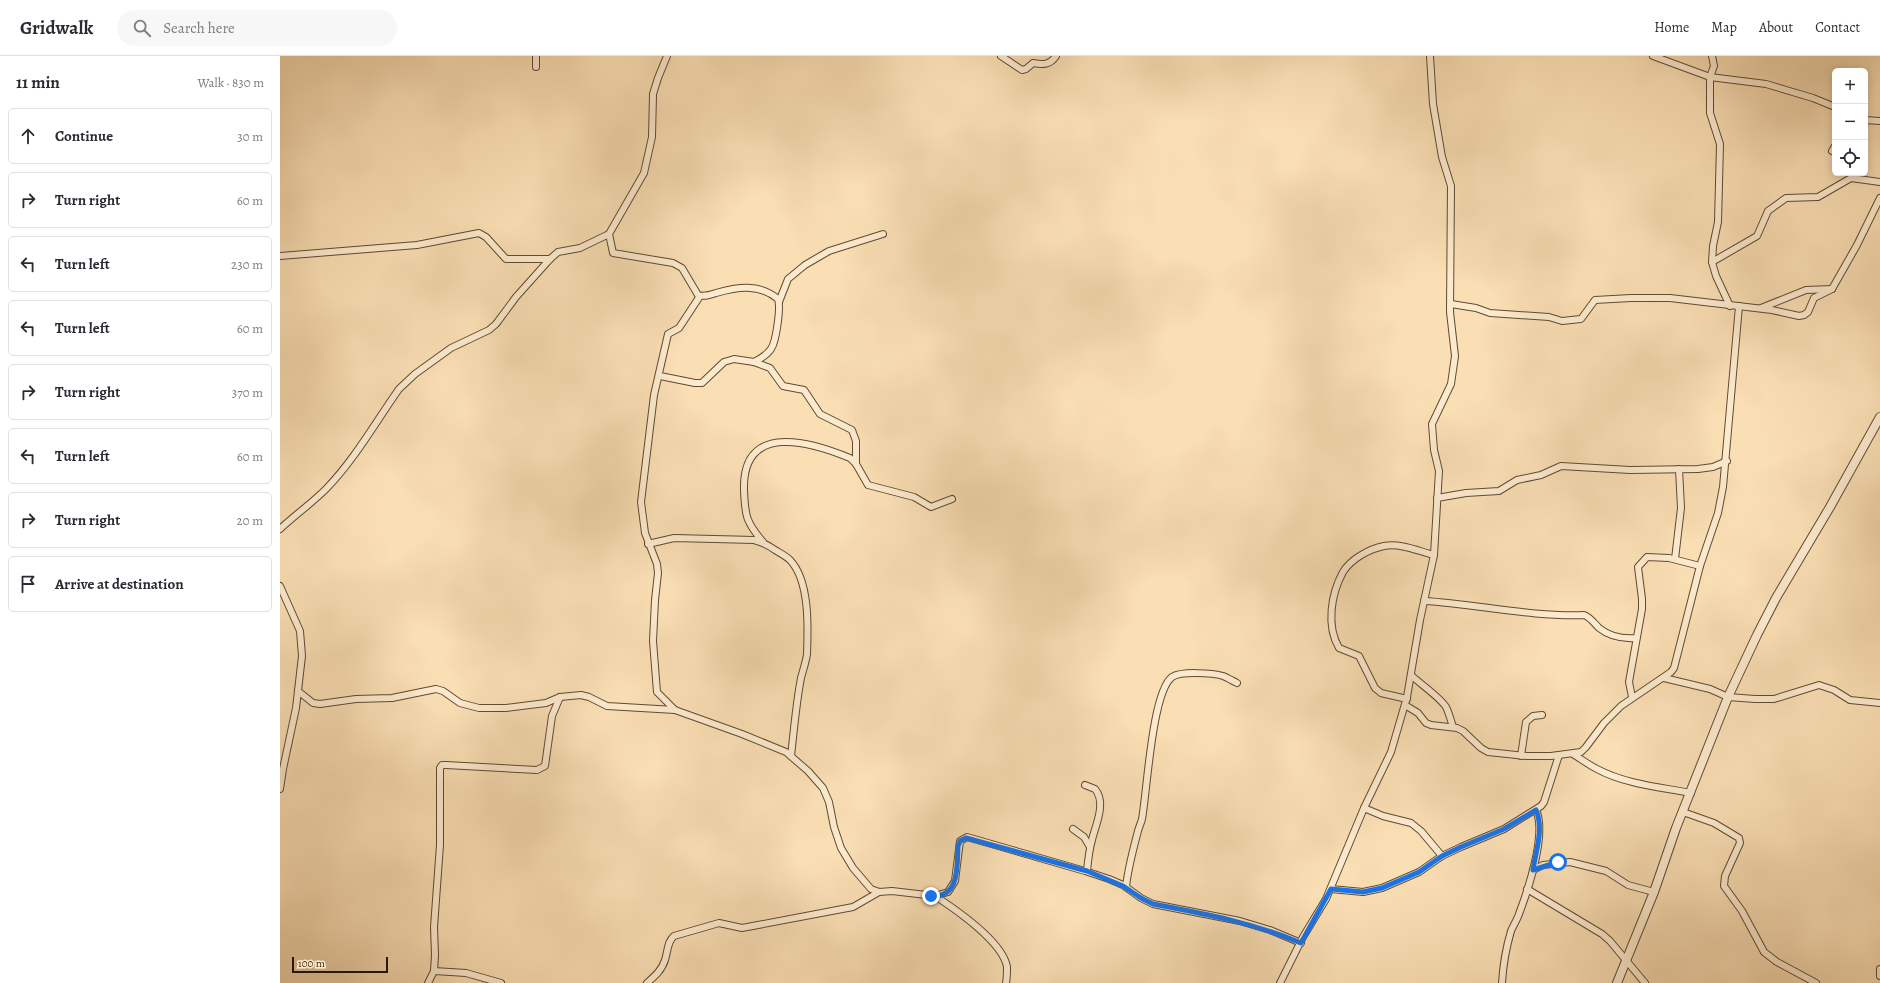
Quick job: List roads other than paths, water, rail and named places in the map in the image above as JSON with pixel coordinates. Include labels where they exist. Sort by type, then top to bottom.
[{"type":"street","points":[[536,56],[536,67]]},
{"type":"street","points":[[280,529],[326,489],[344,468],[361,447],[387,406],[406,381],[451,348],[489,330],[496,324],[516,297],[558,252],[580,248],[609,234],[644,174],[652,137],[653,94],[667,56]]},
{"type":"street","points":[[1001,56],[1024,70],[1033,62],[1044,65],[1051,62],[1056,56]]},
{"type":"street","points":[[1280,983],[1331,889],[1364,808],[1391,752],[1406,702],[1424,600],[1434,555],[1439,471],[1434,450],[1432,424],[1448,393],[1455,366],[1451,304],[1451,186],[1442,157],[1433,104],[1430,56]]},
{"type":"street","points":[[1653,56],[1710,77],[1766,84],[1813,98],[1832,106]]},
{"type":"street","points":[[1712,56],[1714,66],[1710,77],[1710,113],[1720,144],[1718,222],[1712,246],[1712,262],[1716,276],[1730,306]]},
{"type":"street","points":[[1868,120],[1880,121]]},
{"type":"street","points":[[1712,262],[1757,236],[1768,211],[1786,198],[1818,197],[1851,178],[1880,182]]},
{"type":"street","points":[[1451,304],[1476,308],[1490,313],[1549,317],[1562,321],[1581,319],[1592,301],[1597,299],[1670,298],[1739,306],[1799,316],[1808,312],[1814,298],[1832,289],[1857,245],[1880,198]]},
{"type":"street","points":[[280,256],[417,245],[479,233],[486,236],[491,241],[506,260],[550,259]]},
{"type":"street","points":[[609,234],[611,251],[613,253],[672,263],[680,266],[695,293],[700,296]]},
{"type":"street","points":[[754,362],[763,357],[773,347],[779,313],[779,302],[788,279],[805,265],[829,251],[883,234]]},
{"type":"street","points":[[675,710],[657,692],[653,641],[654,600],[658,573],[654,556],[648,544],[642,516],[641,502],[654,395],[660,376],[668,334],[679,328],[700,296],[733,288],[750,287],[775,297],[779,302]]},
{"type":"street","points":[[1760,309],[1806,290],[1832,289]]},
{"type":"street","points":[[1434,555],[1397,545],[1372,549],[1358,557],[1343,572],[1333,602],[1331,627],[1335,642],[1339,648],[1359,656],[1375,688],[1381,693],[1406,702],[1431,725],[1463,731],[1480,748],[1488,752],[1521,756],[1559,755],[1581,752],[1604,723],[1632,698],[1664,678],[1674,668],[1700,566],[1718,513],[1727,461],[1739,306]]},
{"type":"street","points":[[660,376],[699,384],[704,382],[727,360],[734,359],[754,362],[770,368],[783,386],[804,390],[820,414],[852,430],[856,441],[856,464]]},
{"type":"street","points":[[1616,983],[1627,961],[1728,697],[1776,598],[1830,507],[1880,417]]},
{"type":"street","points":[[791,756],[801,677],[807,655],[807,611],[805,593],[802,579],[790,561],[764,543],[748,524],[744,499],[744,480],[750,460],[759,448],[782,442],[800,442],[840,454],[856,464],[868,485],[914,497],[932,507],[952,499]]},
{"type":"street","points":[[1437,498],[1466,493],[1499,492],[1517,480],[1541,475],[1561,466],[1630,470],[1698,469],[1713,467],[1727,461]]},
{"type":"street","points":[[1675,560],[1681,508],[1679,469]]},
{"type":"street","points":[[648,544],[674,538],[754,540],[764,543]]},
{"type":"street","points":[[1632,698],[1629,682],[1636,646],[1642,599],[1638,567],[1646,558],[1675,560],[1700,566]]},
{"type":"street","points":[[280,586],[302,638],[298,691],[280,789]]},
{"type":"street","points":[[1424,600],[1447,602],[1494,610],[1562,615],[1584,615],[1600,629],[1614,636],[1626,639],[1636,638]]},
{"type":"street","points":[[1126,887],[1128,868],[1142,820],[1149,756],[1156,720],[1168,681],[1174,676],[1181,674],[1208,674],[1223,676],[1237,683]]},
{"type":"street","points":[[1411,675],[1421,685],[1439,698],[1445,706],[1453,728]]},
{"type":"street","points":[[1664,678],[1710,689],[1728,697],[1774,699],[1819,685],[1834,690],[1850,700],[1880,703]]},
{"type":"street","points":[[298,691],[313,703],[320,704],[356,699],[392,698],[436,689],[443,691],[460,703],[480,708],[506,708],[546,703],[560,697],[581,695],[589,697],[607,706],[675,710],[742,734],[786,752],[808,770],[823,788],[829,802],[834,827],[841,848],[864,883],[871,889],[879,892],[892,891],[935,896],[948,892],[953,886],[958,846],[960,841],[965,838],[1087,871],[1126,887],[1141,898],[1153,904],[1240,921],[1270,930],[1301,943]]},
{"type":"street","points":[[428,983],[434,971],[434,917],[440,844],[440,768],[442,765],[446,765],[543,768],[545,766],[552,716],[560,697]]},
{"type":"street","points":[[1521,756],[1526,722],[1533,716],[1542,714]]},
{"type":"street","points":[[1573,754],[1596,769],[1614,777],[1632,782],[1691,793]]},
{"type":"street","points":[[1331,889],[1363,892],[1382,888],[1419,872],[1442,856],[1498,832],[1536,810],[1544,802],[1559,755]]},
{"type":"street","points":[[1085,785],[1095,789],[1099,796],[1098,818],[1090,848],[1087,871]]},
{"type":"street","points":[[1364,808],[1375,814],[1411,823],[1421,831],[1442,856]]},
{"type":"street","points":[[1502,983],[1504,962],[1512,931],[1533,870],[1540,827],[1539,817],[1536,810]]},
{"type":"street","points":[[1683,812],[1714,823],[1739,838],[1740,843],[1725,876],[1724,886],[1742,910],[1764,952],[1776,962],[1816,983]]},
{"type":"street","points":[[1073,829],[1084,837],[1090,848]]},
{"type":"street","points":[[1533,870],[1558,862],[1570,862],[1606,871],[1628,885],[1654,892]]},
{"type":"street","points":[[1527,889],[1602,934],[1645,983]]},
{"type":"street","points":[[647,983],[658,974],[665,960],[669,941],[674,936],[719,923],[742,928],[853,907],[879,892]]},
{"type":"street","points":[[935,896],[970,921],[994,945],[1007,966],[1006,983]]},
{"type":"street","points":[[1880,969],[1880,976]]},
{"type":"street","points":[[434,971],[466,973],[501,983]]}]
